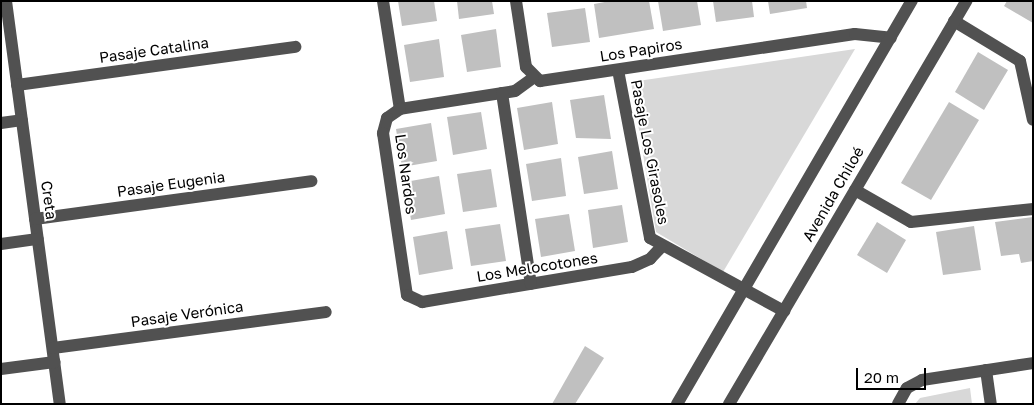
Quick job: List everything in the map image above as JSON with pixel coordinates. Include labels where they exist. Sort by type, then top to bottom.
[{"type":"street","name":"Creta","points":[[6,1],[60,404]]},
{"type":"street","points":[[383,1],[400,109],[502,93],[525,87],[533,78],[526,66],[516,1]]},
{"type":"street","name":"Avenida Chiloé","points":[[678,404],[746,290],[912,1]]},
{"type":"street","name":"Avenida Chiloé","points":[[729,404],[966,1]]},
{"type":"street","points":[[954,21],[1020,61],[1033,120]]},
{"type":"street","name":"Los Papiros","points":[[533,78],[546,80],[855,34],[891,38]]},
{"type":"street","name":"Pasaje Catalina","points":[[17,85],[295,47]]},
{"type":"street","name":"Pasaje Los Girasoles","points":[[618,70],[647,232],[661,247],[784,310]]},
{"type":"street","points":[[502,93],[531,284]]},
{"type":"street","name":"Los Nardos","points":[[400,109],[387,118],[383,133],[411,300]]},
{"type":"street","points":[[1,122],[22,120]]},
{"type":"street","name":"Pasaje Eugenia","points":[[35,218],[311,181]]},
{"type":"street","points":[[855,190],[903,219],[918,223],[1033,209]]},
{"type":"street","points":[[1,244],[38,239]]},
{"type":"street","name":"Los Melocotones","points":[[411,300],[422,302],[632,267],[650,260],[661,247]]},
{"type":"street","name":"Pasaje Verónica","points":[[53,348],[326,312]]},
{"type":"street","points":[[1,369],[55,362]]},
{"type":"street","points":[[898,404],[907,388],[922,380],[1033,363]]},
{"type":"street","points":[[986,370],[991,404]]},
{"type":"shaded area","points":[[855,49],[723,272],[656,232],[631,82]]},
{"type":"shaded area","points":[[970,388],[972,404],[915,404],[920,398]]},
{"type":"building","points":[[398,1],[434,1],[437,21],[402,26]]},
{"type":"building","points":[[457,1],[492,1],[494,14],[459,19]]},
{"type":"building","points":[[610,1],[649,1],[654,29],[599,38],[594,4]]},
{"type":"building","points":[[658,1],[697,1],[701,25],[663,31]]},
{"type":"building","points":[[713,1],[752,1],[754,17],[716,22]]},
{"type":"building","points":[[768,1],[806,1],[807,8],[770,14]]},
{"type":"building","points":[[1007,1],[1033,1],[1033,23],[1004,6]]},
{"type":"building","points":[[585,8],[590,42],[552,47],[547,13]]},
{"type":"building","points":[[496,29],[501,67],[467,72],[461,35]]},
{"type":"building","points":[[439,39],[444,77],[410,82],[404,45]]},
{"type":"building","points":[[978,52],[1008,70],[984,110],[955,92]]},
{"type":"building","points":[[604,95],[611,139],[576,138],[570,100]]},
{"type":"building","points":[[552,102],[558,144],[524,150],[517,108]]},
{"type":"building","points":[[949,102],[979,120],[931,200],[901,183]]},
{"type":"building","points":[[481,112],[487,149],[453,155],[447,117]]},
{"type":"building","points":[[431,123],[437,161],[402,167],[396,129]]},
{"type":"building","points":[[612,151],[618,189],[584,194],[578,157]]},
{"type":"building","points":[[561,158],[566,196],[532,201],[526,164]]},
{"type":"building","points":[[491,169],[497,207],[463,212],[457,174]]},
{"type":"building","points":[[439,176],[445,214],[411,220],[405,182]]},
{"type":"building","points":[[622,205],[628,242],[593,248],[588,210]]},
{"type":"building","points":[[569,214],[575,251],[541,257],[535,219]]},
{"type":"building","points":[[1033,217],[1033,261],[1021,263],[1019,254],[1001,256],[995,222]]},
{"type":"building","points":[[877,222],[906,240],[887,273],[857,255]]},
{"type":"building","points":[[500,224],[506,261],[471,266],[465,229]]},
{"type":"building","points":[[974,226],[981,270],[943,275],[936,232]]},
{"type":"building","points":[[447,231],[453,269],[419,275],[413,237]]},
{"type":"building","points":[[585,346],[604,358],[575,404],[552,404]]}]
